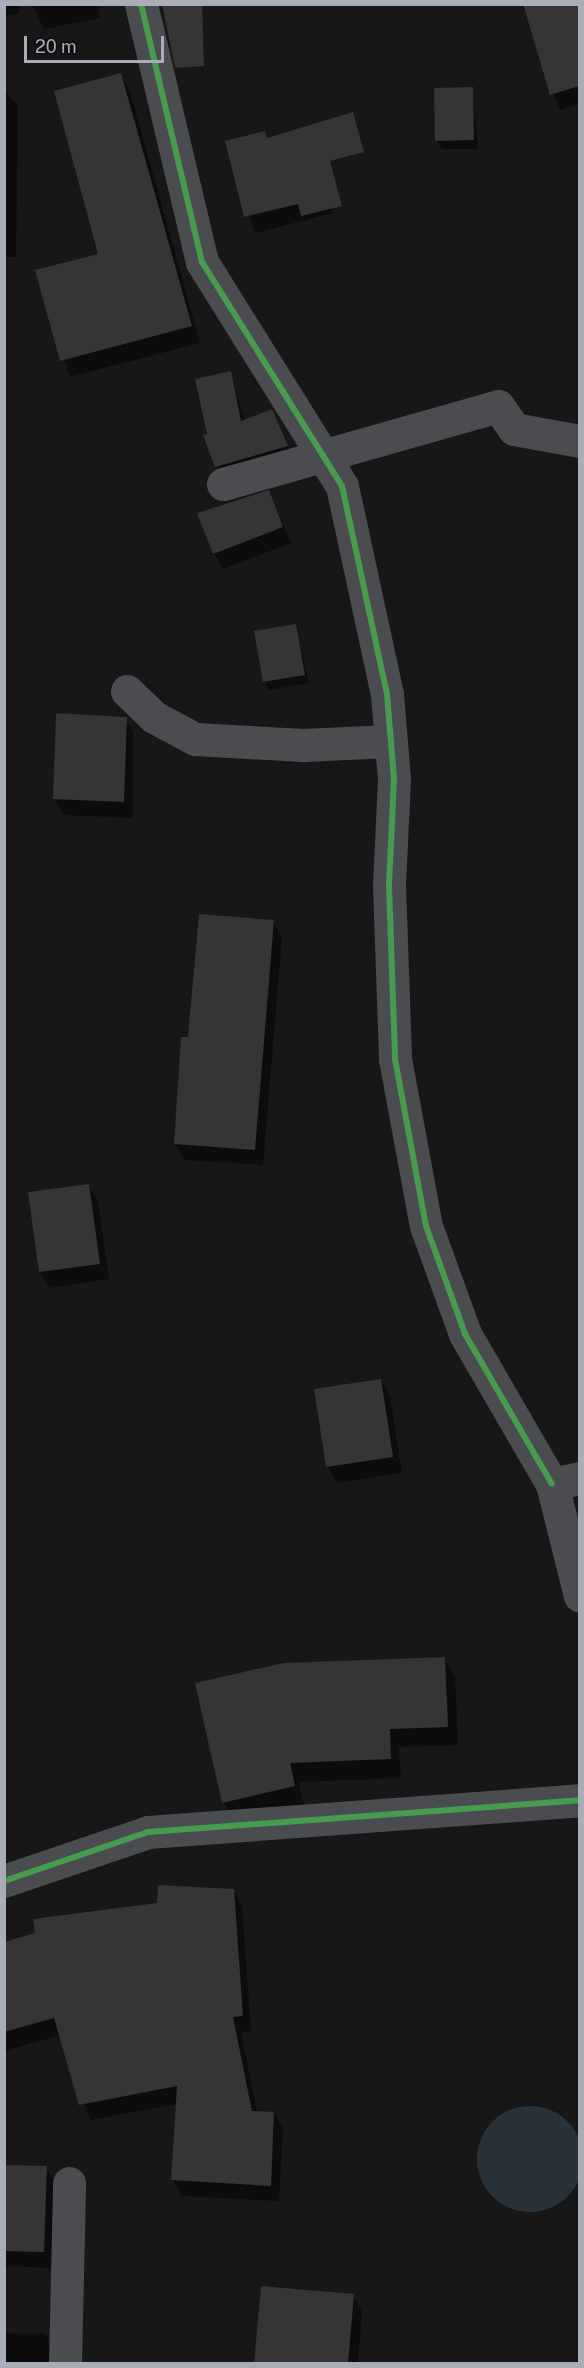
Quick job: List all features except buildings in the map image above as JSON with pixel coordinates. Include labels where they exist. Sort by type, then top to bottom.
[{"type":"street","points":[[141,4],[202,262],[326,455],[342,486],[369,600],[390,741],[395,1059],[426,1226],[465,1334],[566,1481],[579,1596]]},
{"type":"street","points":[[223,484],[498,406],[514,429],[579,441]]},
{"type":"street","points":[[127,691],[154,717],[195,739],[282,745],[390,741]]},
{"type":"street","points":[[4,1881],[148,1832],[579,1800]]},
{"type":"street","points":[[65,2364],[69,2183]]},
{"type":"shaded area","points":[[530,2106],[550,2110],[568,2121],[579,2139],[583,2159],[579,2179],[568,2197],[550,2208],[530,2212],[510,2208],[492,2197],[481,2179],[477,2159],[481,2139],[492,2121],[510,2110]]},
{"type":"cycle path","points":[[141,4],[202,262],[342,486],[387,694],[394,779],[389,885],[395,1059],[426,1226],[465,1334],[552,1484]]},
{"type":"cycle path","points":[[4,1881],[148,1832],[580,1800]]}]
